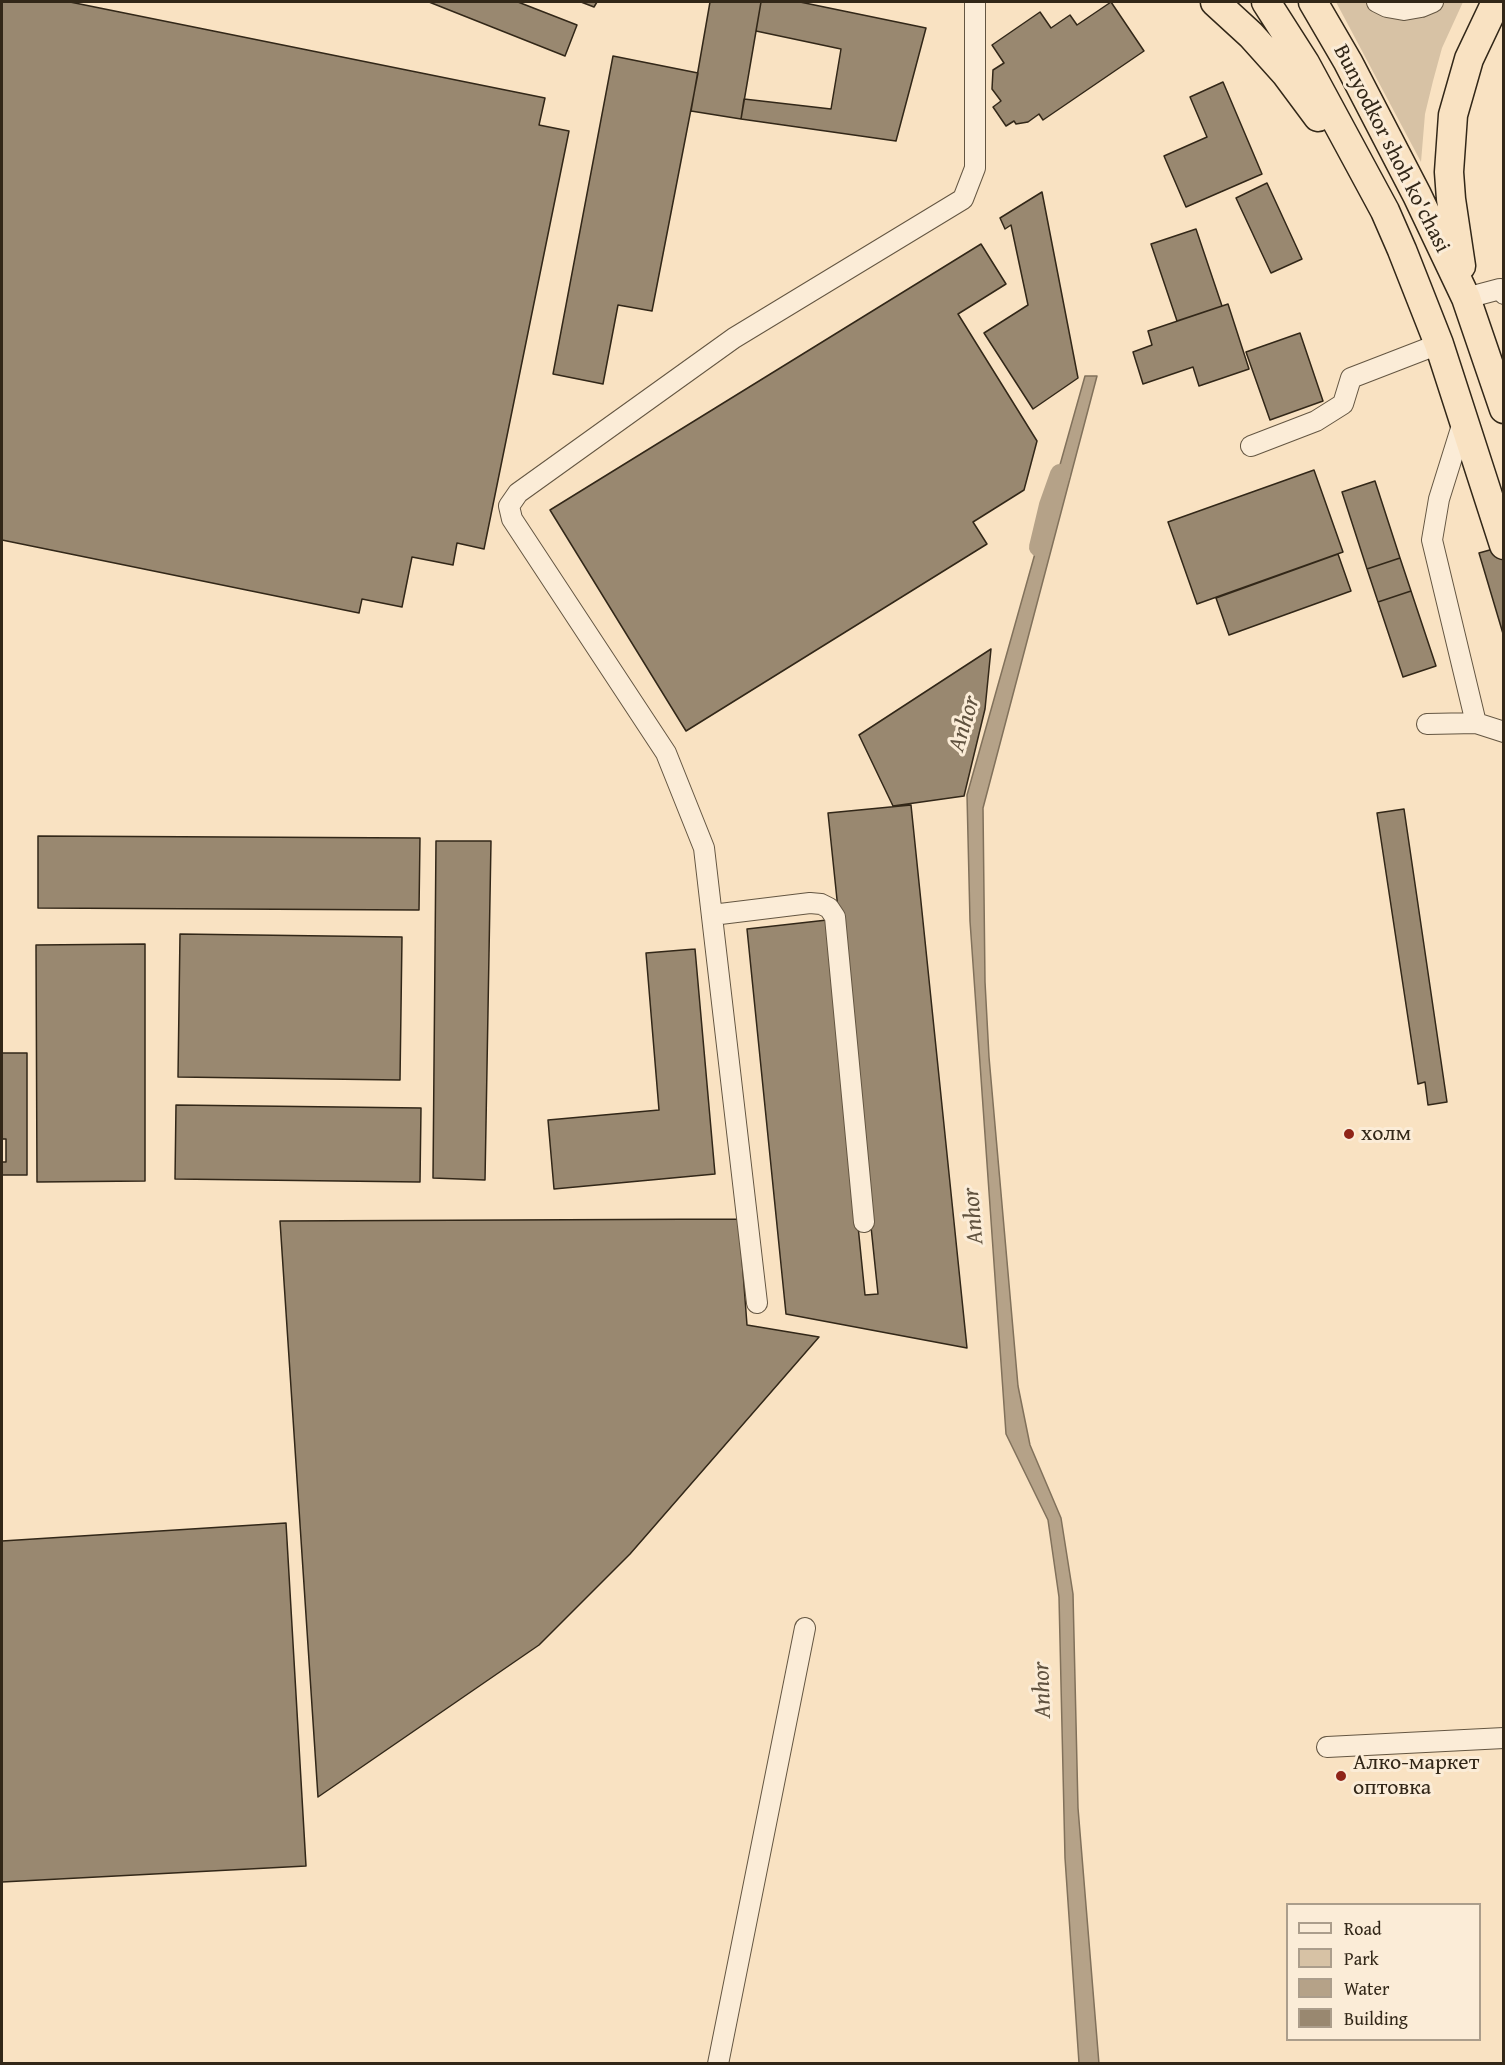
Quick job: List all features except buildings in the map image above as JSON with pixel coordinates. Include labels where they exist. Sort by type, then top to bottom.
[{"type":"highway","points":[[1215,2],[1251,35],[1286,74],[1385,212],[1419,288],[1439,344],[1503,545]]},
{"type":"highway","name":"Bunyodkor shoh ko'chasi","points":[[1266,2],[1305,63],[1385,212]]},
{"type":"highway","name":"Bunyodkor shoh ko'chasi","points":[[1313,2],[1348,62],[1412,185],[1466,298]]},
{"type":"highway","points":[[1496,2],[1468,59],[1453,116],[1450,144],[1451,199],[1466,298],[1503,409]]},
{"type":"street","points":[[757,1303],[704,848],[666,753],[512,519],[509,506],[518,493],[734,338],[963,199],[975,168],[975,2]]},
{"type":"street","points":[[1377,2],[1387,7],[1404,10],[1433,2]]},
{"type":"street","points":[[1466,298],[1500,289],[1503,294]]},
{"type":"street","points":[[1251,446],[1316,421],[1343,404],[1351,378],[1439,344]]},
{"type":"street","points":[[1464,419],[1439,499],[1432,540],[1476,723]]},
{"type":"street","points":[[1427,724],[1476,723],[1503,732]]},
{"type":"street","points":[[712,915],[810,903],[821,904],[829,908],[835,917],[864,1222]]},
{"type":"street","points":[[718,2064],[805,1628]]},
{"type":"street","points":[[1327,1748],[1503,1738]]},
{"type":"green space","points":[[1336,2],[1463,2],[1442,48],[1433,81],[1425,114],[1421,162]]},
{"type":"water","points":[[1085,376],[1097,376],[983,808],[985,982],[989,1057],[1018,1386],[1030,1445],[1061,1518],[1073,1594],[1078,1808],[1099,2064],[1079,2063],[1065,1858],[1059,1597],[1048,1520],[1006,1434],[970,921],[967,795]]},
{"type":"waterway","name":"Anhor","points":[[1039,547],[1049,505],[1060,474]]},
{"type":"place","name":"холм","points":[[1349,1134]]},
{"type":"place","name":"Алко-маркет оптовка","points":[[1341,1776]]}]
